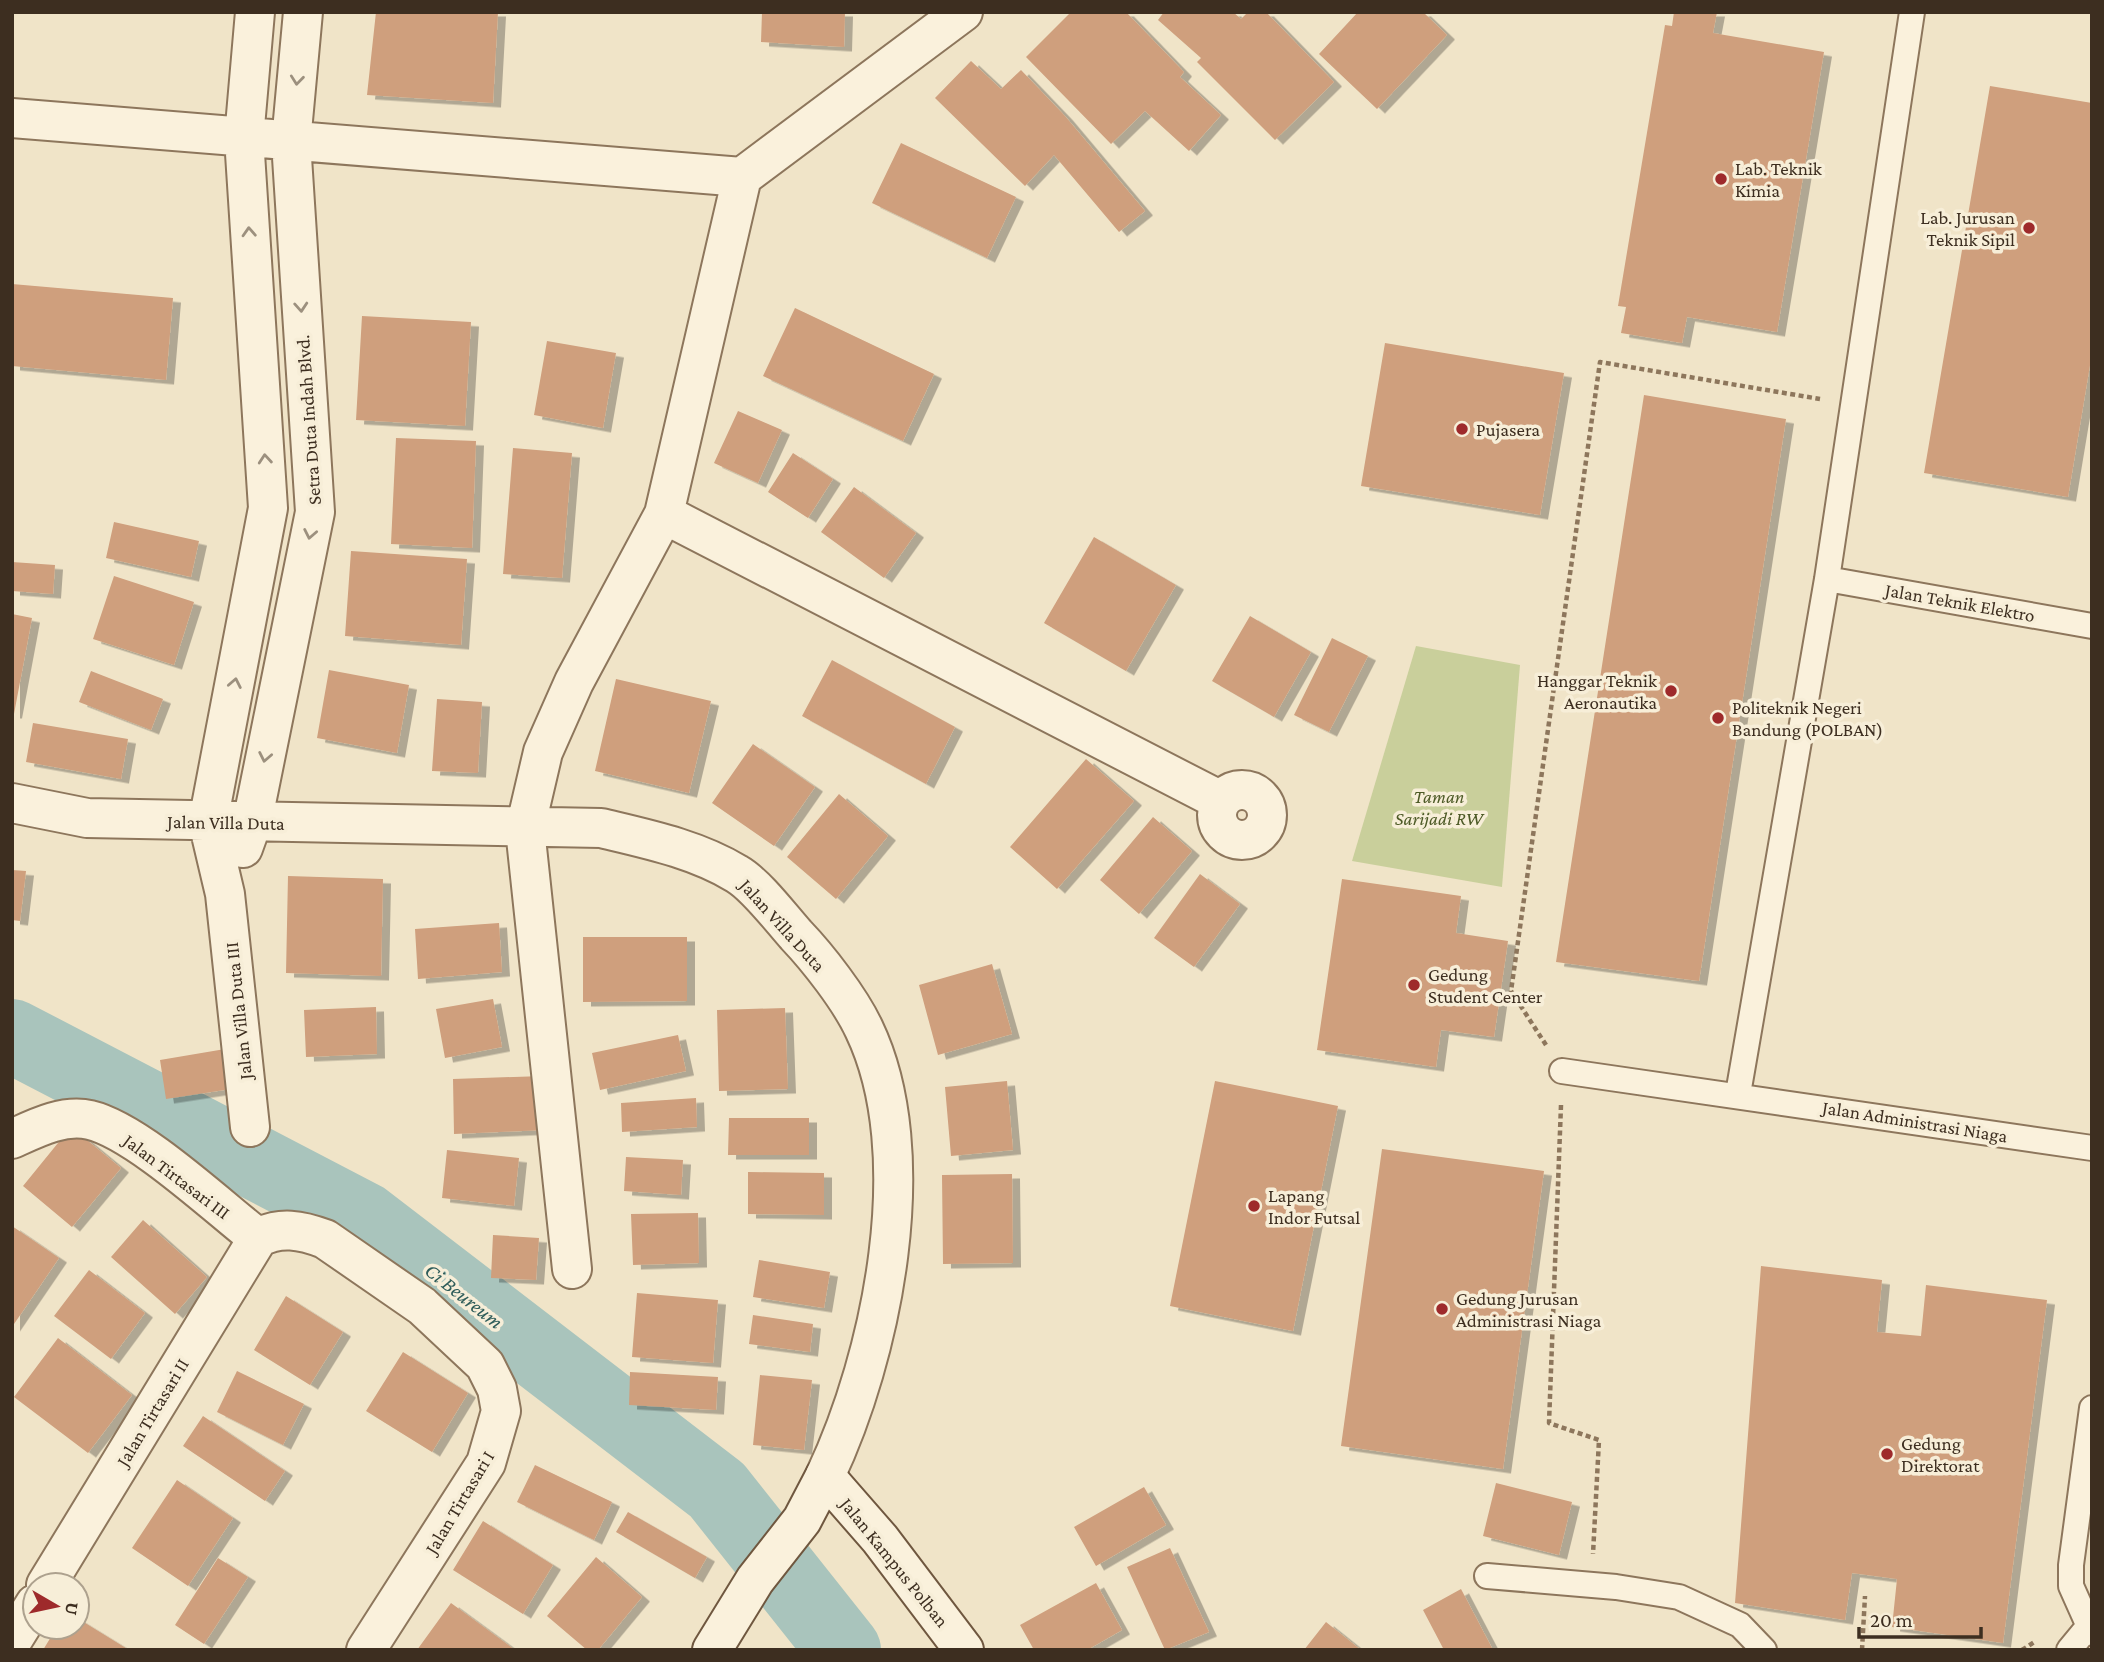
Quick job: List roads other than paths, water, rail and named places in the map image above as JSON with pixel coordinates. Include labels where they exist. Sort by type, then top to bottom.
[{"type":"street","points":[[208,822],[268,508],[244,138],[255,12]]},
{"type":"street","name":"Setra Duta Indah Blvd.","points":[[252,823],[315,512],[290,142],[303,12]]},
{"type":"street","points":[[572,1269],[525,829],[543,752],[573,681],[664,514],[742,177],[963,12]]},
{"type":"street","points":[[12,118],[742,177]]},
{"type":"street","points":[[664,514],[1221,801]]},
{"type":"street","name":"Jalan Villa Duta","points":[[12,803],[87,818],[525,829],[601,828],[667,844],[738,874],[815,956],[864,1027],[880,1072],[893,1158],[891,1239],[865,1374],[825,1476],[802,1520],[755,1580],[712,1650]]},
{"type":"street","name":"Jalan Villa Duta III","points":[[208,822],[225,894],[250,1127]]},
{"type":"street","name":"Jalan Villa Duta III","points":[[225,894],[252,823]]},
{"type":"street","name":"Jalan Tirtasari III","points":[[12,1139],[48,1122],[88,1120],[125,1134],[258,1238]]},
{"type":"street","name":"Jalan Tirtasari I","points":[[258,1238],[271,1231],[285,1230],[307,1232],[324,1239],[422,1306],[485,1365],[498,1388],[501,1411],[486,1463],[366,1650]]},
{"type":"street","name":"Jalan Tirtasari II","points":[[55,1571],[258,1238]]},
{"type":"street","name":"Jalan Kampus Polban","points":[[825,1476],[880,1539],[964,1650]]},
{"type":"lane","points":[[1738,1094],[1827,579],[1912,12]]},
{"type":"lane","name":"Jalan Teknik Elektro","points":[[1827,579],[2092,626]]},
{"type":"lane","name":"Jalan Administrasi Niaga","points":[[1562,1071],[1738,1094],[2092,1148]]},
{"type":"lane","points":[[2069,1650],[2090,1630],[2071,1586],[2071,1565],[2092,1408]]},
{"type":"lane","points":[[1487,1576],[1592,1585],[1679,1597],[1740,1625],[1764,1650]]},
{"type":"waterway","name":"Ci Beureum","points":[[12,1036],[364,1219],[717,1490],[844,1650]]},
{"type":"place","name":"Lab. Teknik Kimia","points":[[1721,179]]},
{"type":"place","name":"Lab. Jurusan Teknik Sipil","points":[[2029,228]]},
{"type":"place","name":"Pujasera","points":[[1462,429]]},
{"type":"place","name":"Hanggar Teknik Aeronautika","points":[[1671,691]]},
{"type":"place","name":"Politeknik Negeri Bandung (POLBAN)","points":[[1718,718]]},
{"type":"place","name":"Gedung Student Center","points":[[1414,985]]},
{"type":"place","name":"Lapang Indor Futsal","points":[[1254,1206]]},
{"type":"place","name":"Gedung Jurusan Administrasi Niaga","points":[[1442,1309]]},
{"type":"place","name":"Gedung Direktorat","points":[[1887,1454]]},
{"type":"park label","name":"Taman Sarijadi RW","points":[[1439,807]]}]
